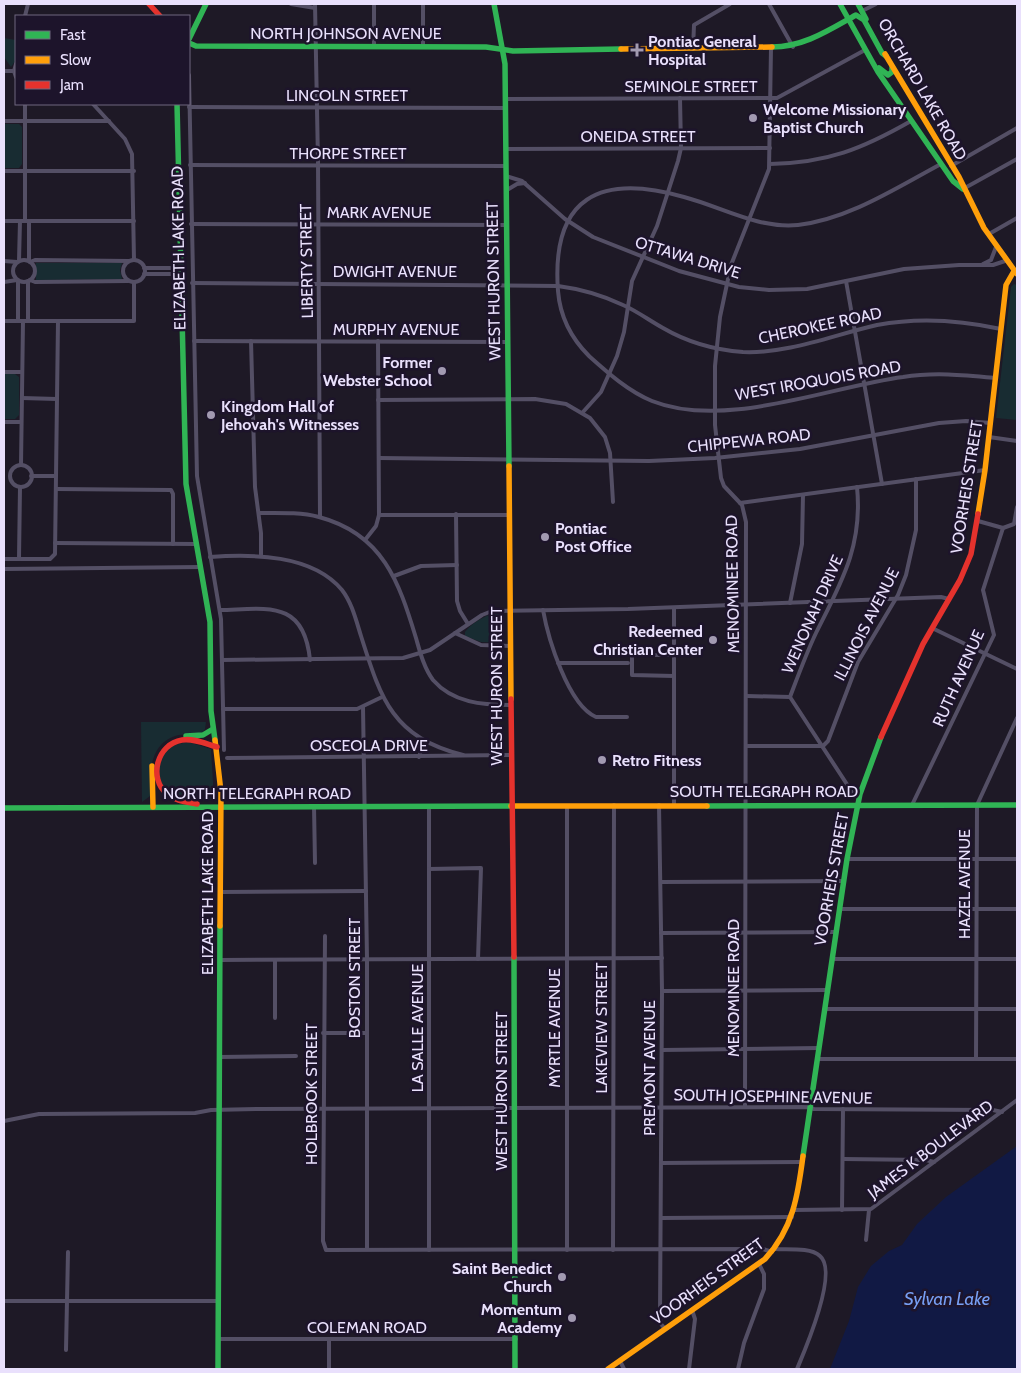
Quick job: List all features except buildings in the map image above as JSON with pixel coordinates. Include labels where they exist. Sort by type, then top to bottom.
[{"type":"main road","points":[[149,4],[159,15]]},
{"type":"main road","points":[[190,37],[206,4]]},
{"type":"main road","name":"WEST HURON STREET","points":[[494,4],[503,49],[506,149],[514,960],[515,1369]]},
{"type":"main road","name":"ORCHARD LAKE ROAD","points":[[840,4],[865,50],[911,121],[953,181],[963,189]]},
{"type":"main road","name":"ORCHARD LAKE ROAD","points":[[858,4],[892,67],[951,166],[996,247],[1016,273]]},
{"type":"main road","points":[[793,47],[856,15],[864,20],[882,54],[886,56]]},
{"type":"main road","name":"NORTH JOHNSON AVENUE","points":[[190,43],[203,46],[486,47],[513,51],[793,47]]},
{"type":"main road","points":[[865,50],[869,51],[882,72],[890,74],[892,67]]},
{"type":"main road","name":"ELIZABETH LAKE ROAD","points":[[177,105],[186,491],[210,627],[213,729],[217,747],[221,807],[218,1369]]},
{"type":"main road","points":[[922,136],[930,132]]},
{"type":"main road","name":"VOORHEIS STREET","points":[[608,1369],[759,1264],[773,1250],[792,1217],[818,1059],[843,881],[858,805],[880,735],[932,628],[970,559],[978,521],[985,470],[1007,282],[1016,273]]},
{"type":"main road","points":[[153,807],[152,768],[159,750],[174,738],[201,736],[213,729]]},
{"type":"main road","points":[[205,807],[167,794],[158,780],[157,764],[166,748],[178,741],[191,740],[217,747]]},
{"type":"main road","name":"SOUTH TELEGRAPH ROAD","points":[[511,806],[1017,805]]},
{"type":"main road","name":"NORTH TELEGRAPH ROAD","points":[[4,808],[511,806]]},
{"type":"street","points":[[291,4],[315,6]]},
{"type":"street","points":[[374,4],[374,47]]},
{"type":"street","points":[[423,47],[424,4]]},
{"type":"street","points":[[693,49],[694,25],[730,4]]},
{"type":"street","points":[[769,4],[793,47]]},
{"type":"street","points":[[862,12],[876,4]]},
{"type":"street","name":"LIBERTY STREET","points":[[315,6],[320,517]]},
{"type":"street","name":"MENOMINEE ROAD","points":[[745,1107],[746,518],[740,503],[723,484],[718,458],[715,410],[716,348],[726,285],[733,258],[766,179],[770,164],[771,48]]},
{"type":"street","name":"SEMINOLE STREET","points":[[505,99],[779,97],[865,50]]},
{"type":"street","points":[[15,68],[15,74]]},
{"type":"street","points":[[4,71],[14,71]]},
{"type":"street","points":[[583,412],[599,394],[610,374],[622,342],[632,282],[657,226],[681,148],[680,98]]},
{"type":"street","points":[[23,321],[18,281],[12,271],[18,262],[24,221],[25,105]]},
{"type":"street","points":[[94,105],[130,146],[134,171],[132,261],[123,271],[128,281]]},
{"type":"street","name":"LINCOLN STREET","points":[[189,107],[505,108]]},
{"type":"street","name":"ELIZABETH LAKE ROAD","points":[[189,107],[197,483],[220,610],[224,750]]},
{"type":"street","points":[[4,121],[109,121]]},
{"type":"street","points":[[770,164],[811,162],[840,156],[871,144],[911,121]]},
{"type":"street","points":[[951,166],[1016,129],[1017,135]]},
{"type":"street","name":"ONEIDA STREET","points":[[506,149],[770,148]]},
{"type":"street","points":[[963,189],[1017,159]]},
{"type":"street","name":"WEST IROQUOIS ROAD","points":[[941,164],[879,198],[823,220],[784,226],[748,219],[668,193],[634,189],[600,192],[582,202],[568,222],[559,254],[558,286],[561,308],[571,332],[585,351],[610,374],[635,393],[660,404],[691,410],[715,410],[786,402],[898,377],[934,374],[996,378]]},
{"type":"street","name":"THORPE STREET","points":[[190,165],[506,166]]},
{"type":"street","points":[[4,171],[134,171]]},
{"type":"street","name":"OTTAWA DRIVE","points":[[506,176],[520,179],[568,222],[593,237],[642,258],[726,285],[755,289],[790,290],[916,268],[993,265],[1005,261]]},
{"type":"street","points":[[506,191],[516,184],[525,183]]},
{"type":"street","points":[[989,234],[1017,218]]},
{"type":"street","points":[[4,221],[134,221]]},
{"type":"street","points":[[21,465],[23,321],[29,281],[35,271],[29,262],[24,221]]},
{"type":"street","name":"MARK AVENUE","points":[[191,224],[506,225]]},
{"type":"street","points":[[983,264],[991,260],[996,247]]},
{"type":"street","points":[[4,260],[18,262],[35,260],[132,261],[140,262],[144,268],[141,280],[134,282],[4,282]]},
{"type":"street","points":[[144,268],[181,271]]},
{"type":"street","points":[[144,274],[181,271]]},
{"type":"street","points":[[846,281],[853,331],[882,484]]},
{"type":"street","points":[[4,321],[134,321],[134,282]]},
{"type":"street","name":"DWIGHT AVENUE","points":[[192,283],[507,284]]},
{"type":"street","name":"CHEROKEE ROAD","points":[[507,284],[558,286],[592,293],[628,307],[676,335],[716,348],[744,352],[773,350],[887,324],[920,320],[962,322],[1001,328]]},
{"type":"street","points":[[4,559],[53,557],[55,544],[58,321]]},
{"type":"street","name":"MURPHY AVENUE","points":[[194,341],[508,342]]},
{"type":"street","points":[[251,341],[255,487],[262,538],[261,556]]},
{"type":"street","points":[[365,540],[376,526],[379,515],[378,341]]},
{"type":"street","points":[[4,372],[22,372]]},
{"type":"street","points":[[22,398],[57,399]]},
{"type":"street","points":[[378,400],[557,401],[583,412],[603,432],[608,445],[613,502]]},
{"type":"street","points":[[184,420],[195,420]]},
{"type":"street","points":[[4,422],[21,422]]},
{"type":"street","name":"CHIPPEWA ROAD","points":[[379,458],[610,460],[718,458],[800,449],[951,422],[991,423]]},
{"type":"street","points":[[989,437],[1017,441]]},
{"type":"street","points":[[20,487],[13,483],[10,476],[13,468],[21,465],[28,468],[32,476]]},
{"type":"street","points":[[740,503],[985,470]]},
{"type":"street","points":[[4,476],[10,476]]},
{"type":"street","points":[[32,476],[56,476]]},
{"type":"street","points":[[20,487],[28,484],[32,476]]},
{"type":"street","name":"ILLINOIS AVENUE","points":[[823,746],[828,741],[858,662],[895,599],[906,575],[915,541],[916,479]]},
{"type":"street","points":[[19,559],[20,487]]},
{"type":"street","name":"WENONAH DRIVE","points":[[852,792],[790,698],[806,654],[849,565],[856,538],[859,512],[857,487]]},
{"type":"street","points":[[56,489],[172,491],[174,544]]},
{"type":"street","points":[[790,603],[802,544],[803,495]]},
{"type":"street","points":[[978,521],[1003,528],[1014,524],[1017,507]]},
{"type":"street","points":[[258,513],[302,514],[320,517],[346,528],[365,540],[382,558],[394,576],[432,679],[452,694],[479,704],[510,705]]},
{"type":"street","points":[[456,514],[458,604],[468,624]]},
{"type":"street","points":[[379,515],[509,515]]},
{"type":"street","name":"RUTH AVENUE","points":[[912,805],[986,654],[994,632],[983,590],[1003,528]]},
{"type":"street","points":[[55,544],[196,544]]},
{"type":"street","points":[[210,557],[261,556],[308,568],[325,575],[339,586],[351,605],[368,660],[382,696],[397,718],[424,741],[463,755]]},
{"type":"street","points":[[394,576],[421,566],[457,565]]},
{"type":"street","points":[[4,569],[200,567]]},
{"type":"street","points":[[222,660],[398,659],[421,653],[488,612],[674,608],[944,597],[949,599]]},
{"type":"street","points":[[674,608],[674,805]]},
{"type":"street","points":[[220,610],[271,610],[289,615],[300,625],[306,636],[310,660]]},
{"type":"street","points":[[543,610],[549,639],[558,663],[574,692],[592,715],[597,717],[627,718]]},
{"type":"street","points":[[932,628],[1017,669]]},
{"type":"street","points":[[455,633],[479,644],[510,646]]},
{"type":"street","points":[[674,655],[632,655],[632,675],[674,676]]},
{"type":"street","points":[[558,663],[628,663]]},
{"type":"street","points":[[223,709],[363,707],[382,696]]},
{"type":"street","points":[[747,696],[790,698]]},
{"type":"street","name":"BOSTON STREET","points":[[363,707],[367,959],[367,1249]]},
{"type":"street","name":"HAZEL AVENUE","points":[[976,1059],[977,805],[1017,718]]},
{"type":"street","points":[[419,757],[424,741]]},
{"type":"street","points":[[747,746],[823,746]]},
{"type":"street","name":"OSCEOLA DRIVE","points":[[227,758],[511,755]]},
{"type":"street","name":"PREMONT AVENUE","points":[[660,805],[662,958],[660,1318],[661,1324],[665,1329]]},
{"type":"street","points":[[314,806],[315,863]]},
{"type":"street","name":"LA SALLE AVENUE","points":[[429,806],[429,1250]]},
{"type":"street","name":"MYRTLE AVENUE","points":[[567,806],[567,1250]]},
{"type":"street","name":"LAKEVIEW STREET","points":[[613,1250],[614,806]]},
{"type":"street","points":[[847,858],[1017,859]]},
{"type":"street","points":[[429,869],[481,868],[478,959]]},
{"type":"street","points":[[661,882],[843,881]]},
{"type":"street","points":[[221,892],[366,891]]},
{"type":"street","points":[[839,909],[1017,909]]},
{"type":"street","points":[[661,934],[836,932]]},
{"type":"street","name":"HOLBROOK STREET","points":[[325,936],[323,1241],[326,1250],[367,1249]]},
{"type":"street","points":[[220,960],[662,958]]},
{"type":"street","points":[[832,959],[1017,959]]},
{"type":"street","points":[[275,960],[275,1018]]},
{"type":"street","points":[[662,991],[828,990]]},
{"type":"street","points":[[825,1009],[1017,1009]]},
{"type":"street","points":[[323,1034],[367,1033]]},
{"type":"street","points":[[662,1050],[819,1048]]},
{"type":"street","points":[[220,1057],[296,1056]]},
{"type":"street","points":[[818,1059],[1017,1060]]},
{"type":"street","name":"JAMES K BOULEVARD","points":[[794,1210],[869,1210],[1017,1100]]},
{"type":"street","name":"SOUTH JOSEPHINE AVENUE","points":[[4,1121],[39,1114],[195,1113],[220,1110],[367,1108],[745,1107],[992,1110],[1002,1112]]},
{"type":"street","points":[[842,1210],[843,1109]]},
{"type":"street","points":[[842,1159],[926,1160],[934,1162]]},
{"type":"street","points":[[660,1163],[802,1162]]},
{"type":"street","points":[[866,1240],[869,1210]]},
{"type":"street","points":[[661,1218],[792,1217]]},
{"type":"street","points":[[367,1249],[763,1249],[818,1254],[822,1258],[825,1269],[818,1315],[797,1369]]},
{"type":"street","points":[[66,1350],[68,1252]]},
{"type":"street","points":[[738,1369],[744,1343],[764,1289],[764,1274],[759,1264]]},
{"type":"street","points":[[4,1301],[218,1301]]},
{"type":"street","points":[[689,1369],[695,1319],[692,1310]]},
{"type":"street","name":"COLEMAN ROAD","points":[[218,1339],[516,1339]]},
{"type":"street","points":[[329,1369],[330,1340]]},
{"type":"street","points":[[620,1361],[624,1369]]},
{"type":"shaded area","points":[[4,38],[15,40],[15,61],[11,67],[4,57]]},
{"type":"shaded area","points":[[4,124],[19,124],[22,127],[22,164],[19,168],[4,168]]},
{"type":"shaded area","points":[[36,263],[122,263],[120,270],[122,279],[36,280]]},
{"type":"shaded area","points":[[1014,284],[1017,285],[1017,420],[996,418],[1011,287]]},
{"type":"shaded area","points":[[4,374],[15,374],[19,377],[19,415],[15,419],[4,419]]},
{"type":"shaded area","points":[[492,614],[501,614],[502,643],[481,642],[465,636],[465,632],[474,624]]},
{"type":"shaded area","points":[[141,722],[206,722],[202,733],[179,735],[162,744],[153,759],[150,777],[150,796],[142,802]]},
{"type":"shaded area","points":[[188,742],[211,749],[214,799],[196,801],[182,799],[170,795],[162,786],[159,773],[160,760],[172,746]]},
{"type":"water","name":"Sylvan Lake","points":[[1017,1146],[1017,1369],[830,1369],[849,1321],[858,1287],[871,1266],[889,1251],[902,1245],[917,1224],[946,1197]]},
{"type":"traffic: fast","points":[[190,37],[206,4]]},
{"type":"traffic: fast","points":[[494,4],[505,64],[509,466]]},
{"type":"traffic: fast","points":[[840,4],[878,72],[953,181],[963,189]]},
{"type":"traffic: fast","points":[[858,4],[866,19]]},
{"type":"traffic: fast","points":[[772,47],[806,41],[856,15],[864,20],[882,53],[886,56]]},
{"type":"traffic: fast","points":[[190,43],[196,46],[486,47],[513,51],[621,49]]},
{"type":"traffic: fast","points":[[879,68],[888,75],[892,72],[892,68]]},
{"type":"traffic: fast","points":[[177,105],[186,484],[210,622],[211,711],[215,740]]},
{"type":"traffic: fast","points":[[186,736],[203,735],[213,729]]},
{"type":"traffic: fast","points":[[803,1156],[847,859],[860,794],[881,737]]},
{"type":"traffic: fast","points":[[707,806],[1017,805]]},
{"type":"traffic: fast","points":[[4,808],[511,806]]},
{"type":"traffic: fast","points":[[218,1369],[220,926]]},
{"type":"traffic: fast","points":[[514,957],[515,1369]]},
{"type":"traffic: slow","points":[[621,49],[772,47]]},
{"type":"traffic: slow","points":[[885,54],[959,177],[984,228],[1017,274]]},
{"type":"traffic: slow","points":[[978,514],[985,470],[1006,285],[1014,271]]},
{"type":"traffic: slow","points":[[509,466],[511,699]]},
{"type":"traffic: slow","points":[[215,740],[221,792],[220,926]]},
{"type":"traffic: slow","points":[[152,766],[153,807]]},
{"type":"traffic: slow","points":[[511,806],[707,806]]},
{"type":"traffic: slow","points":[[608,1369],[765,1259],[782,1236],[793,1211],[803,1156]]},
{"type":"traffic: jam","points":[[149,4],[159,15]]},
{"type":"traffic: jam","points":[[881,737],[923,644],[960,580],[971,554],[978,514]]},
{"type":"traffic: jam","points":[[511,699],[514,957]]},
{"type":"traffic: jam","points":[[197,804],[177,800],[167,794],[161,787],[158,779],[158,762],[166,748],[182,740],[195,741],[217,747]]},
{"type":"place","name":"Pontiac General Hospital","points":[[637,50]]},
{"type":"place","name":"Welcome Missionary Baptist Church","points":[[753,118]]},
{"type":"place","name":"Former Webster School","points":[[442,371]]},
{"type":"place","name":"Kingdom Hall of Jehovah's Witnesses","points":[[211,415]]},
{"type":"place","name":"Pontiac Post Office","points":[[545,537]]},
{"type":"place","name":"Redeemed Christian Center","points":[[713,640]]},
{"type":"place","name":"Retro Fitness","points":[[602,760]]},
{"type":"place","name":"Saint Benedict Church","points":[[562,1277]]},
{"type":"place","name":"Momentum Academy","points":[[572,1318]]}]
